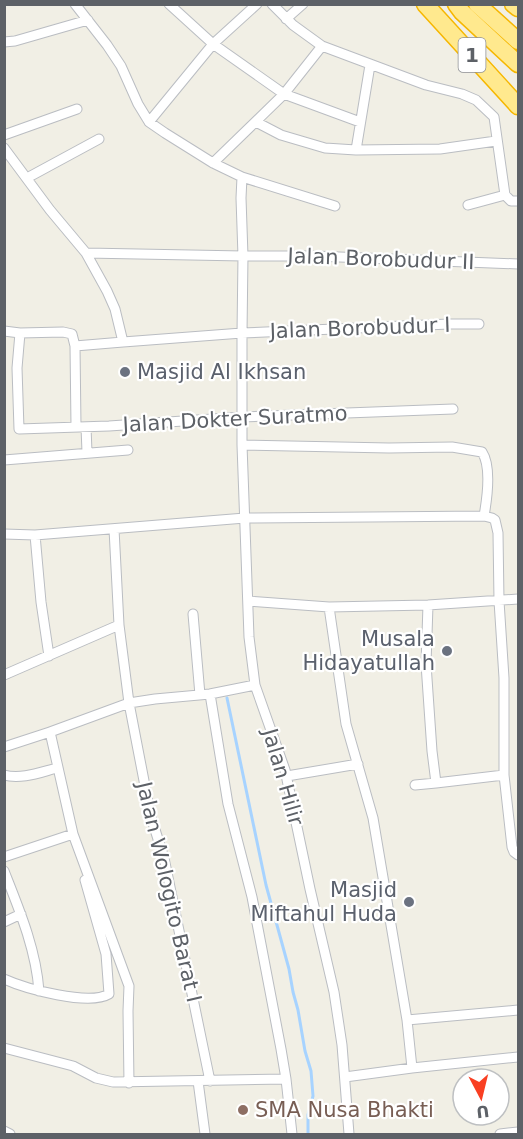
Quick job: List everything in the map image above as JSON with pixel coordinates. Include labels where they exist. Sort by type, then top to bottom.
[{"type":"highway","name":"1","points":[[426,4],[519,106]]},
{"type":"highway","points":[[456,4],[519,64]]},
{"type":"highway","points":[[477,4],[519,41]]},
{"type":"highway","points":[[513,4],[519,8]]},
{"type":"street","points":[[75,4],[121,66],[149,122],[213,163],[242,177],[334,206]]},
{"type":"street","points":[[169,4],[213,44],[284,94],[360,122]]},
{"type":"street","points":[[149,122],[213,44],[257,4]]},
{"type":"street","points":[[272,4],[286,19],[322,46],[426,85],[476,100],[494,117],[505,195],[511,201],[519,201]]},
{"type":"street","points":[[286,19],[303,4]]},
{"type":"street","points":[[4,42],[88,20]]},
{"type":"street","points":[[213,163],[284,94],[322,46]]},
{"type":"street","points":[[356,150],[370,65]]},
{"type":"street","points":[[4,135],[77,109]]},
{"type":"street","points":[[256,122],[281,135],[326,148],[356,150],[440,148],[496,141]]},
{"type":"street","points":[[27,178],[99,139]]},
{"type":"street","points":[[4,148],[50,210],[86,253],[115,309],[123,342]]},
{"type":"street","points":[[242,177],[242,333]]},
{"type":"street","points":[[468,205],[505,195]]},
{"type":"street","name":"Jalan Borobudur II","points":[[86,253],[335,256],[519,264]]},
{"type":"street","name":"Jalan Borobudur I","points":[[75,346],[242,333],[479,324]]},
{"type":"street","points":[[4,331],[72,334],[75,346],[81,426],[87,452]]},
{"type":"street","name":"Jalan Dokter Suratmo","points":[[20,333],[17,368],[18,427],[22,429],[453,409]]},
{"type":"street","name":"Jalan Borobudur I","points":[[242,333],[242,417]]},
{"type":"street","name":"Jalan Hilir","points":[[242,417],[249,638],[255,685],[287,776],[334,992],[345,1077],[349,1134]]},
{"type":"street","points":[[242,446],[452,447],[482,452],[486,457],[487,465],[487,496],[484,516]]},
{"type":"street","name":"Jalan Dokter Suratmo","points":[[4,460],[128,450]]},
{"type":"street","points":[[4,534],[35,535],[245,518],[484,516],[492,518],[497,526],[504,678],[504,775],[512,847],[519,855]]},
{"type":"street","name":"Jalan Wologito Barat I","points":[[114,529],[119,626],[129,703],[151,817],[164,858],[210,1081]]},
{"type":"street","points":[[35,535],[49,656]]},
{"type":"street","points":[[248,601],[329,607],[428,605],[519,599]]},
{"type":"street","points":[[428,605],[426,663],[436,783]]},
{"type":"street","points":[[329,607],[346,724],[374,818],[407,1020],[412,1068]]},
{"type":"street","points":[[193,614],[205,694],[228,804],[252,897],[286,1079],[292,1134]]},
{"type":"street","points":[[4,675],[119,626]]},
{"type":"street","points":[[4,747],[129,703],[205,694],[255,685]]},
{"type":"street","points":[[4,979],[61,996],[103,998],[109,994],[106,954],[73,834],[50,732]]},
{"type":"street","points":[[287,776],[358,764]]},
{"type":"street","points":[[4,775],[24,777],[57,768]]},
{"type":"street","points":[[415,785],[504,775]]},
{"type":"street","points":[[4,857],[73,834]]},
{"type":"street","points":[[73,834],[129,986],[129,1083]]},
{"type":"street","points":[[4,871],[32,950],[39,990]]},
{"type":"street","points":[[4,922],[21,914]]},
{"type":"street","points":[[407,1020],[519,1010]]},
{"type":"street","points":[[4,1048],[72,1066],[104,1081],[129,1083],[286,1079]]},
{"type":"street","points":[[345,1077],[519,1057]]},
{"type":"street","points":[[198,1082],[205,1134]]},
{"type":"street","points":[[4,1131],[10,1134]]},
{"type":"street","points":[[500,1134],[519,1132]]},
{"type":"waterway","points":[[227,698],[266,885],[289,969],[311,1071],[313,1096],[308,1115],[308,1134]]},
{"type":"place","name":"Masjid Al Ikhsan","points":[[125,372]]},
{"type":"place","name":"Musala Hidayatullah","points":[[447,651]]},
{"type":"place","name":"Masjid Miftahul Huda","points":[[409,902]]},
{"type":"place","name":"SMA Nusa Bhakti","points":[[243,1110]]}]
